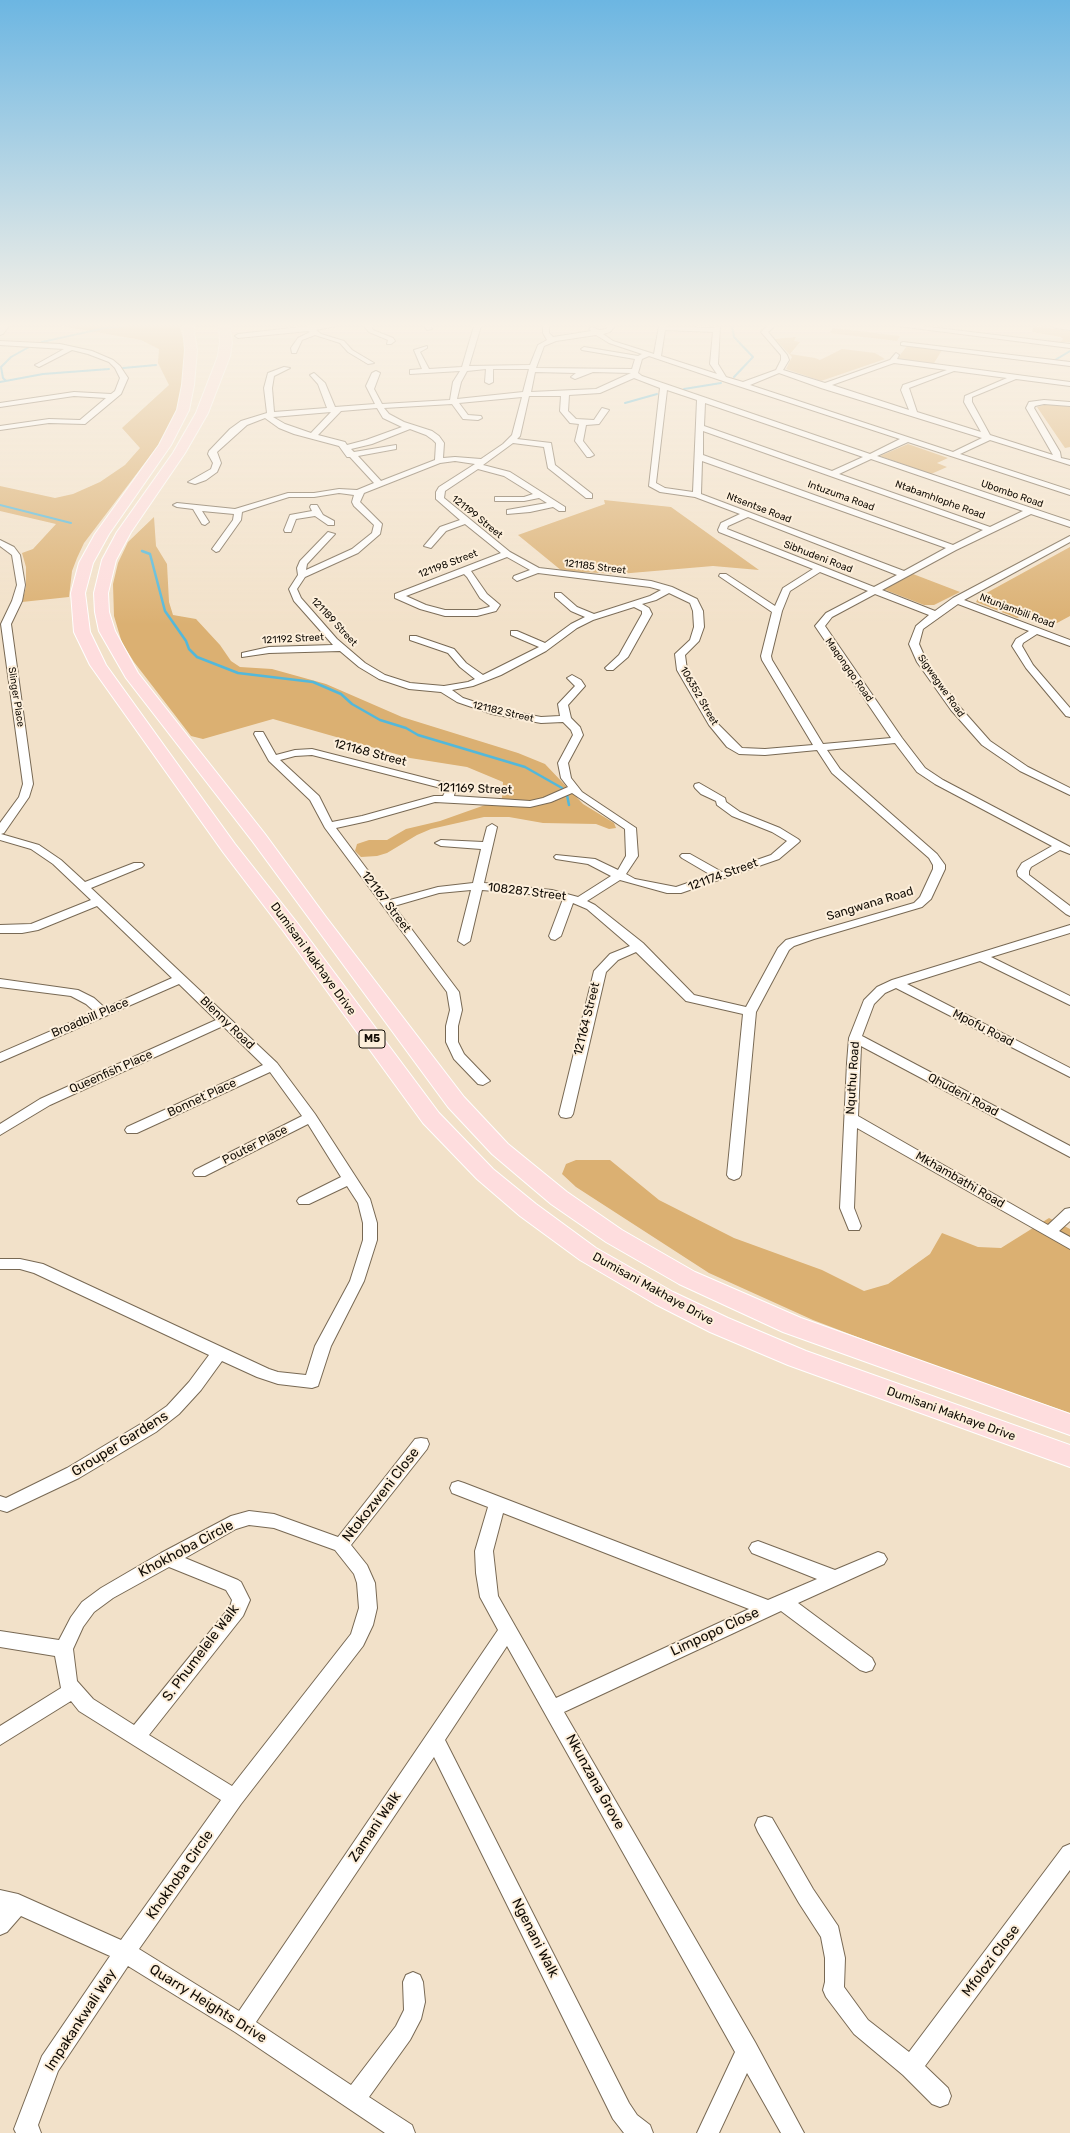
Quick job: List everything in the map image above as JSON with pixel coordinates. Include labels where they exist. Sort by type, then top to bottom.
[{"type":"main road","name":"Dumisani Makhaye Drive","points":[[176,426],[170,437],[102,534],[86,563],[78,593],[82,632],[98,665],[229,848],[286,922],[431,1118],[485,1174],[528,1210],[588,1254],[664,1298],[719,1325],[790,1355],[1070,1456]]},
{"type":"main road","name":"M5","points":[[195,426],[182,447],[124,532],[109,560],[101,593],[102,612],[107,632],[117,652],[132,675],[259,838],[319,921],[456,1102],[500,1149],[559,1198],[614,1236],[687,1278],[792,1325],[1070,1425]]},
{"type":"street","points":[[0,428],[17,426]]},
{"type":"street","points":[[192,482],[205,477],[214,470],[217,463],[212,453],[233,431],[241,426]]},
{"type":"street","points":[[281,426],[342,444],[350,455],[378,482]]},
{"type":"street","points":[[313,436],[322,426]]},
{"type":"street","points":[[404,426],[429,433],[438,440],[438,461]]},
{"type":"street","points":[[519,426],[517,434],[512,441],[548,445],[551,466],[588,496]]},
{"type":"street","points":[[582,426],[579,441],[590,455]]},
{"type":"street","name":"Ntsentse Road","points":[[659,426],[652,484],[658,488],[697,495],[746,515],[904,574]]},
{"type":"street","name":"Ubombo Road","points":[[779,426],[1070,524]]},
{"type":"street","points":[[866,426],[1070,493]]},
{"type":"street","points":[[950,426],[1070,463]]},
{"type":"street","points":[[982,426],[988,438]]},
{"type":"street","points":[[1040,426],[1056,452],[1058,460]]},
{"type":"street","points":[[344,448],[369,442],[409,428]]},
{"type":"street","points":[[697,495],[701,428]]},
{"type":"street","name":"Ntabamhlophe Road","points":[[701,428],[991,530]]},
{"type":"street","points":[[952,455],[988,438]]},
{"type":"street","points":[[833,474],[907,439]]},
{"type":"street","name":"121199 Street","points":[[512,441],[442,488],[440,492],[440,499],[507,554],[537,570]]},
{"type":"street","points":[[350,455],[393,447]]},
{"type":"street","name":"Intuzuma Road","points":[[700,457],[953,548]]},
{"type":"street","points":[[331,534],[324,543],[303,563],[301,568],[302,575],[356,551],[376,534],[378,524],[358,506],[356,499],[359,493],[378,482],[401,477],[438,461],[455,459],[479,464],[507,474],[562,509]]},
{"type":"street","points":[[177,505],[238,512],[285,496],[312,495],[339,491],[359,493]]},
{"type":"street","points":[[312,495],[317,513],[331,523]]},
{"type":"street","points":[[498,499],[524,499],[539,495]]},
{"type":"street","points":[[510,512],[530,510],[554,504]]},
{"type":"street","points":[[196,507],[205,522]]},
{"type":"street","name":"Maqongqo Road","points":[[1030,511],[953,548],[829,615],[824,619],[820,626],[898,740],[921,770],[929,776],[1065,848]]},
{"type":"street","points":[[216,549],[237,520],[238,512]]},
{"type":"street","points":[[288,530],[292,517],[317,513]]},
{"type":"street","name":"Sibhudeni Road","points":[[746,515],[724,525],[722,530],[935,614]]},
{"type":"street","points":[[428,546],[443,529],[466,521]]},
{"type":"street","name":"Sigwegwe Road","points":[[1070,539],[956,600],[935,614],[919,628],[914,644],[922,662],[972,730],[996,751],[1070,792]]},
{"type":"street","name":"Slinger Place","points":[[0,543],[11,549],[16,555],[21,585],[17,601],[6,624],[28,784],[24,797],[0,831]]},
{"type":"street","name":"121198 Street","points":[[464,570],[471,575],[483,596],[495,605],[493,609],[477,613],[445,613],[423,607],[398,596],[464,570],[507,554]]},
{"type":"street","name":"Sangwana Road","points":[[734,1175],[750,1012],[786,946],[810,936],[918,905],[925,899],[939,869],[939,865],[932,856],[841,776],[819,746],[767,660],[766,656],[777,611],[786,590],[819,569]]},
{"type":"street","points":[[517,578],[537,570]]},
{"type":"street","name":"121185 Street","points":[[537,570],[651,584]]},
{"type":"street","name":"121189 Street","points":[[302,575],[293,589],[294,594],[342,648],[362,665],[390,680],[409,686],[444,690],[482,679],[546,648],[574,626],[594,617],[635,604],[669,589]]},
{"type":"street","points":[[723,576],[777,611]]},
{"type":"street","name":"106352 Street","points":[[651,584],[669,589],[690,598],[697,606],[699,627],[694,641],[680,654],[682,670],[714,725],[731,745],[739,751],[755,753],[898,740]]},
{"type":"street","points":[[558,596],[574,609],[594,617]]},
{"type":"street","name":"Ntunjambili Road","points":[[956,600],[1070,643]]},
{"type":"street","points":[[610,668],[623,657],[647,614],[646,610],[635,604]]},
{"type":"street","points":[[1037,630],[1016,644],[1018,650],[1070,714]]},
{"type":"street","points":[[514,633],[546,648]]},
{"type":"street","points":[[414,638],[451,651],[463,665],[482,679]]},
{"type":"street","name":"121192 Street","points":[[245,656],[269,650],[342,648]]},
{"type":"street","points":[[555,936],[574,899],[600,890],[621,874],[632,856],[630,839],[631,828],[573,789],[566,778],[563,763],[576,740],[577,731],[566,719],[563,712],[563,704],[580,686],[578,682],[572,678]]},
{"type":"street","name":"121182 Street","points":[[444,690],[460,700],[492,711],[541,720],[566,719]]},
{"type":"street","name":"121167 Street","points":[[259,734],[273,759],[310,792],[329,826],[453,992],[456,1010],[452,1026],[452,1042],[463,1062],[483,1081]]},
{"type":"street","name":"121168 Street","points":[[273,759],[295,752],[312,752],[445,786],[450,791],[448,798]]},
{"type":"street","name":"121174 Street","points":[[560,857],[587,860],[621,874],[632,881],[673,891],[686,889],[775,857],[793,842],[790,838],[776,830],[736,814],[721,804],[721,800],[705,792],[699,786]]},
{"type":"street","name":"121169 Street","points":[[329,826],[381,815],[422,802],[448,798],[530,804],[547,800],[573,789]]},
{"type":"street","points":[[603,810],[614,817]]},
{"type":"street","points":[[464,941],[492,827]]},
{"type":"street","name":"Blenny Road","points":[[0,837],[25,844],[46,853],[85,886],[272,1066],[310,1117],[365,1203],[370,1223],[370,1240],[357,1281],[323,1346],[312,1382],[298,1381],[268,1374],[219,1353]]},
{"type":"street","points":[[441,843],[488,846]]},
{"type":"street","points":[[1065,848],[1026,865],[1023,871],[1029,880],[1070,912]]},
{"type":"street","points":[[686,856],[720,876]]},
{"type":"street","points":[[85,886],[138,866]]},
{"type":"street","name":"108287 Street","points":[[387,904],[438,890],[478,886],[546,893],[574,899],[598,913],[639,946],[690,998],[750,1012]]},
{"type":"street","points":[[0,929],[22,929],[34,927],[99,901]]},
{"type":"street","name":"Nquthu Road","points":[[854,1226],[847,1208],[850,1118],[855,1038],[868,1003],[881,990],[896,983],[1068,931]]},
{"type":"street","name":"121164 Street","points":[[566,1114],[582,1041],[600,971],[614,957],[639,946]]},
{"type":"street","points":[[980,957],[1070,1001]]},
{"type":"street","name":"Broadbill Place","points":[[0,1058],[102,1012],[181,979]]},
{"type":"street","points":[[0,983],[74,993],[90,1001],[102,1012]]},
{"type":"street","name":"Mpofu Road","points":[[896,983],[1070,1073]]},
{"type":"street","name":"Queenfish Place","points":[[0,1130],[46,1102],[224,1021]]},
{"type":"street","name":"Qhudeni Road","points":[[855,1038],[1070,1152]]},
{"type":"street","name":"Bonnet Place","points":[[132,1130],[272,1066]]},
{"type":"street","name":"Pouter Place","points":[[200,1173],[310,1117]]},
{"type":"street","name":"Mkhambathi Road","points":[[850,1118],[1050,1231],[1070,1244]]},
{"type":"street","points":[[304,1201],[348,1178]]},
{"type":"street","points":[[1050,1231],[1070,1213]]},
{"type":"street","points":[[0,1264],[20,1264],[38,1268],[219,1353]]},
{"type":"street","name":"Grouper Gardens","points":[[2,1506],[73,1474],[150,1427],[173,1410],[195,1386],[219,1353]]},
{"type":"street","name":"Ntokozweni Close","points":[[341,1545],[421,1444]]},
{"type":"street","points":[[458,1488],[767,1608]]},
{"type":"street","name":"Nkunzana Grove","points":[[497,1503],[484,1551],[485,1573],[489,1597],[793,2133]]},
{"type":"street","name":"Khokhoba Circle","points":[[64,1649],[77,1622],[88,1607],[106,1592],[231,1524],[249,1518],[274,1520],[341,1545],[361,1570],[366,1583],[368,1608],[364,1625],[357,1640],[234,1798],[125,1952]]},
{"type":"street","points":[[758,1548],[837,1578]]},
{"type":"street","name":"S. Phumelele Walk","points":[[136,1737],[237,1611],[241,1600],[235,1587],[167,1558]]},
{"type":"street","name":"Limpopo Close","points":[[553,1708],[767,1608],[878,1559]]},
{"type":"street","points":[[783,1602],[866,1664]]},
{"type":"street","name":"Zamani Walk","points":[[242,2025],[508,1630]]},
{"type":"street","points":[[0,1639],[64,1649],[64,1660],[69,1685],[86,1705],[234,1798]]},
{"type":"street","points":[[0,1736],[73,1690]]},
{"type":"street","name":"Ngenani Walk","points":[[434,1738],[621,2110],[629,2123],[642,2133]]},
{"type":"street","points":[[765,1825],[785,1857],[806,1896],[830,1933],[835,1958],[835,1982],[833,1990],[852,2018],[872,2037],[911,2067],[940,2096]]},
{"type":"street","name":"Mfolozi Close","points":[[911,2067],[1070,1854]]},
{"type":"street","points":[[0,1925],[9,1902]]},
{"type":"street","name":"Quarry Heights Drive","points":[[9,1902],[125,1952],[242,2025],[354,2098],[404,2133]]},
{"type":"street","name":"Impakankwali Way","points":[[30,2133],[25,2129],[50,2064],[125,1952]]},
{"type":"street","points":[[354,2098],[403,2033],[414,2012],[415,2002],[413,1982]]},
{"type":"street","points":[[708,2133],[747,2050]]},
{"type":"shaded area","points":[[125,426],[170,426],[163,439],[84,543],[72,571],[69,597],[22,602],[26,587],[26,567],[22,553],[33,549],[56,524],[0,511],[0,486],[55,498],[73,494],[100,482],[125,465],[140,448],[122,428]]},
{"type":"shaded area","points":[[1050,426],[1070,426],[1070,447],[1065,448]]},
{"type":"shaded area","points":[[908,444],[948,458],[937,463],[947,467],[931,474],[880,456]]},
{"type":"shaded area","points":[[604,500],[671,507],[759,570],[713,566],[619,574],[562,571],[518,535],[605,504]]},
{"type":"shaded area","points":[[154,517],[156,546],[167,564],[169,602],[173,615],[196,619],[220,645],[231,661],[240,667],[272,669],[326,684],[402,717],[518,753],[545,764],[583,804],[614,823],[616,828],[609,829],[596,824],[543,823],[509,817],[484,817],[431,829],[417,835],[387,853],[377,856],[361,857],[355,851],[357,844],[369,840],[387,840],[406,829],[440,821],[502,799],[503,782],[467,767],[410,758],[273,719],[203,739],[191,736],[134,662],[122,643],[114,616],[113,584],[118,563],[128,542]]},
{"type":"shaded area","points":[[1070,547],[1070,616],[1057,623],[1038,622],[1020,617],[1017,618],[976,602],[979,597]]},
{"type":"shaded area","points":[[913,574],[960,592],[934,605],[924,605],[883,589]]},
{"type":"shaded area","points":[[576,1160],[610,1160],[659,1200],[734,1238],[822,1270],[864,1291],[888,1284],[930,1254],[942,1233],[978,1247],[1001,1248],[1049,1218],[1070,1229],[1070,1413],[928,1364],[813,1320],[709,1273],[576,1187],[562,1174],[566,1164]]},
{"type":"waterway","points":[[0,505],[71,523]]},
{"type":"waterway","points":[[142,551],[150,554],[165,611],[186,641],[189,649],[197,657],[238,673],[313,682],[341,694],[352,704],[380,720],[406,728],[418,735],[525,767],[562,788]]},
{"type":"waterway","points":[[567,795],[569,805]]}]
